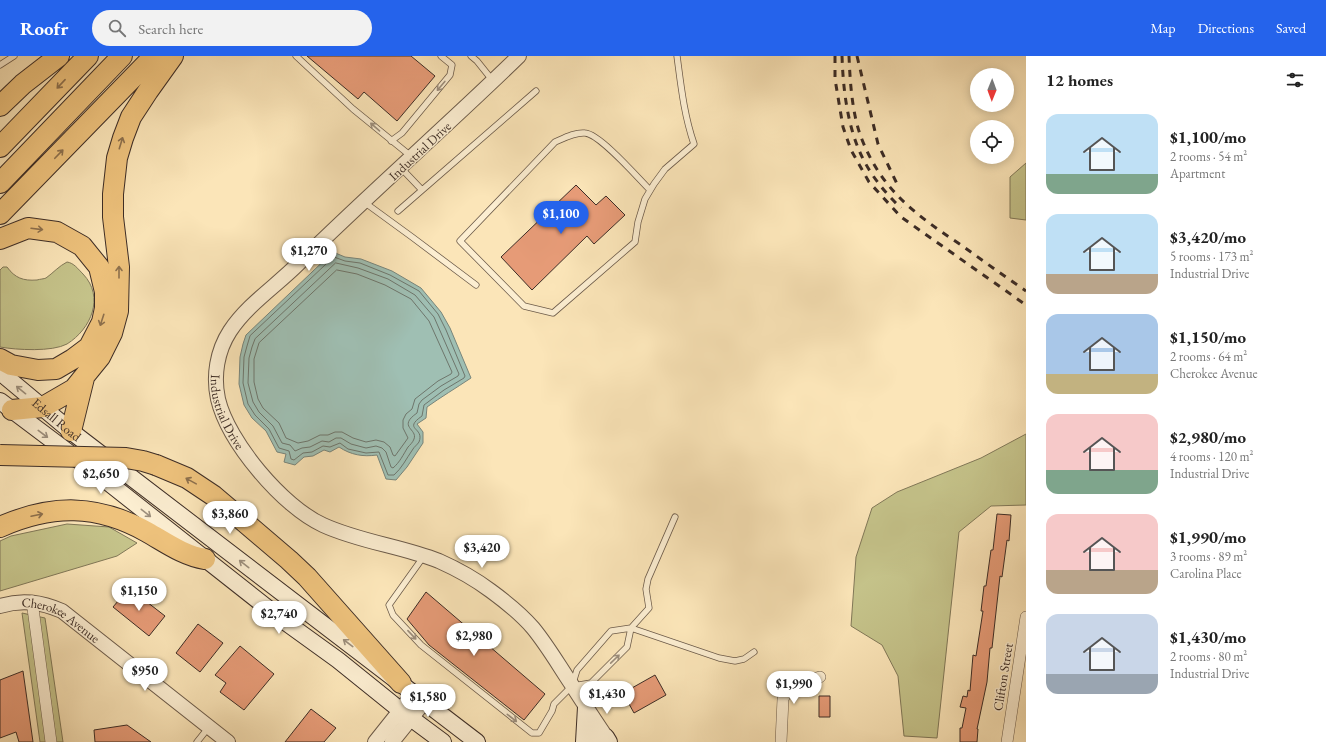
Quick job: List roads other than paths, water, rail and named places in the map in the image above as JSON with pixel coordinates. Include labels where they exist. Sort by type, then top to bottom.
[{"type":"highway","points":[[0,106],[23,84],[59,56]]},
{"type":"highway","points":[[0,147],[88,56]]},
{"type":"highway","points":[[0,183],[122,56]]},
{"type":"highway","points":[[0,214],[154,56]]},
{"type":"highway","points":[[6,405],[43,407],[74,389],[100,357],[112,333],[118,311],[119,267],[113,217],[113,194],[117,158],[132,116],[173,56]]},
{"type":"highway","points":[[0,239],[28,228],[57,232],[82,246],[99,267],[105,292],[105,308],[102,322],[89,346],[73,359],[56,369],[38,370],[11,365],[0,359]]},
{"type":"highway","points":[[71,431],[84,378]]},
{"type":"highway","points":[[0,455],[126,458],[156,465],[187,478],[214,496],[307,577],[413,692]]},
{"type":"highway","points":[[0,527],[30,516],[50,512],[65,510],[88,511],[117,518],[136,526],[194,557],[205,559]]},
{"type":"main road","name":"Edsall Road","points":[[0,372],[71,431],[477,742]]},
{"type":"main road","name":"Edsall Road","points":[[6,405],[284,621],[338,660],[442,742]]},
{"type":"main road","points":[[584,742],[586,707]]},
{"type":"street","name":"Industrial Drive","points":[[519,56],[412,158],[333,229],[296,267],[270,289],[237,322],[224,342],[218,358],[216,374],[218,399],[223,416],[246,453],[262,474],[300,511],[323,525],[336,530],[439,561],[462,572],[493,592],[521,616],[540,637],[586,707],[604,741]]},
{"type":"street","points":[[32,601],[51,742]]},
{"type":"street","name":"Cherokee Avenue","points":[[0,606],[32,601],[47,604],[62,611],[228,742]]},
{"type":"street","name":"Clifton Street","points":[[1007,742],[1026,617]]},
{"type":"street","points":[[781,742],[783,699],[790,686],[820,677]]},
{"type":"street","points":[[392,742],[413,692]]},
{"type":"street","points":[[375,742],[405,714]]},
{"type":"lane","points":[[0,65],[14,56]]},
{"type":"lane","points":[[296,56],[353,109],[360,113],[412,158]]},
{"type":"lane","points":[[391,141],[402,133],[450,75],[452,65],[441,56]]},
{"type":"lane","points":[[471,56],[477,61],[493,81]]},
{"type":"lane","points":[[650,190],[601,140],[585,132],[569,136],[555,142],[460,241],[524,306],[553,313],[635,242],[638,222],[645,199],[650,190],[665,169],[694,144],[684,108],[677,56]]},
{"type":"lane","points":[[398,212],[536,91]]},
{"type":"lane","points":[[401,168],[422,190]]},
{"type":"lane","points":[[364,202],[476,285]]},
{"type":"lane","points":[[572,686],[590,683],[627,647],[631,628],[649,608],[646,590],[648,579],[676,517]]},
{"type":"lane","points":[[424,556],[389,605],[393,615],[422,646],[532,733],[539,733],[552,711],[554,704],[572,686],[577,670],[611,631],[631,628],[719,658],[736,661],[744,659],[754,652]]},
{"type":"lane","points":[[196,742],[209,726]]},
{"type":"water","points":[[333,252],[345,257],[361,259],[392,271],[421,288],[441,312],[450,328],[471,378],[427,407],[426,418],[417,424],[423,432],[423,443],[407,467],[396,480],[386,479],[377,455],[357,455],[339,447],[330,452],[324,450],[313,456],[304,457],[295,465],[284,462],[286,454],[277,452],[266,431],[252,418],[244,405],[239,384],[240,357],[246,335]]},
{"type":"railway","points":[[835,56],[835,79],[843,127],[851,150],[869,182],[901,217],[1026,305]]},
{"type":"railway","points":[[842,56],[846,104],[851,128],[859,150],[877,181],[901,208]]},
{"type":"railway","points":[[849,56],[852,97],[858,128],[869,156],[890,187],[902,200],[929,223],[1026,291]]},
{"type":"railway","points":[[857,56],[878,144],[899,188]]}]
